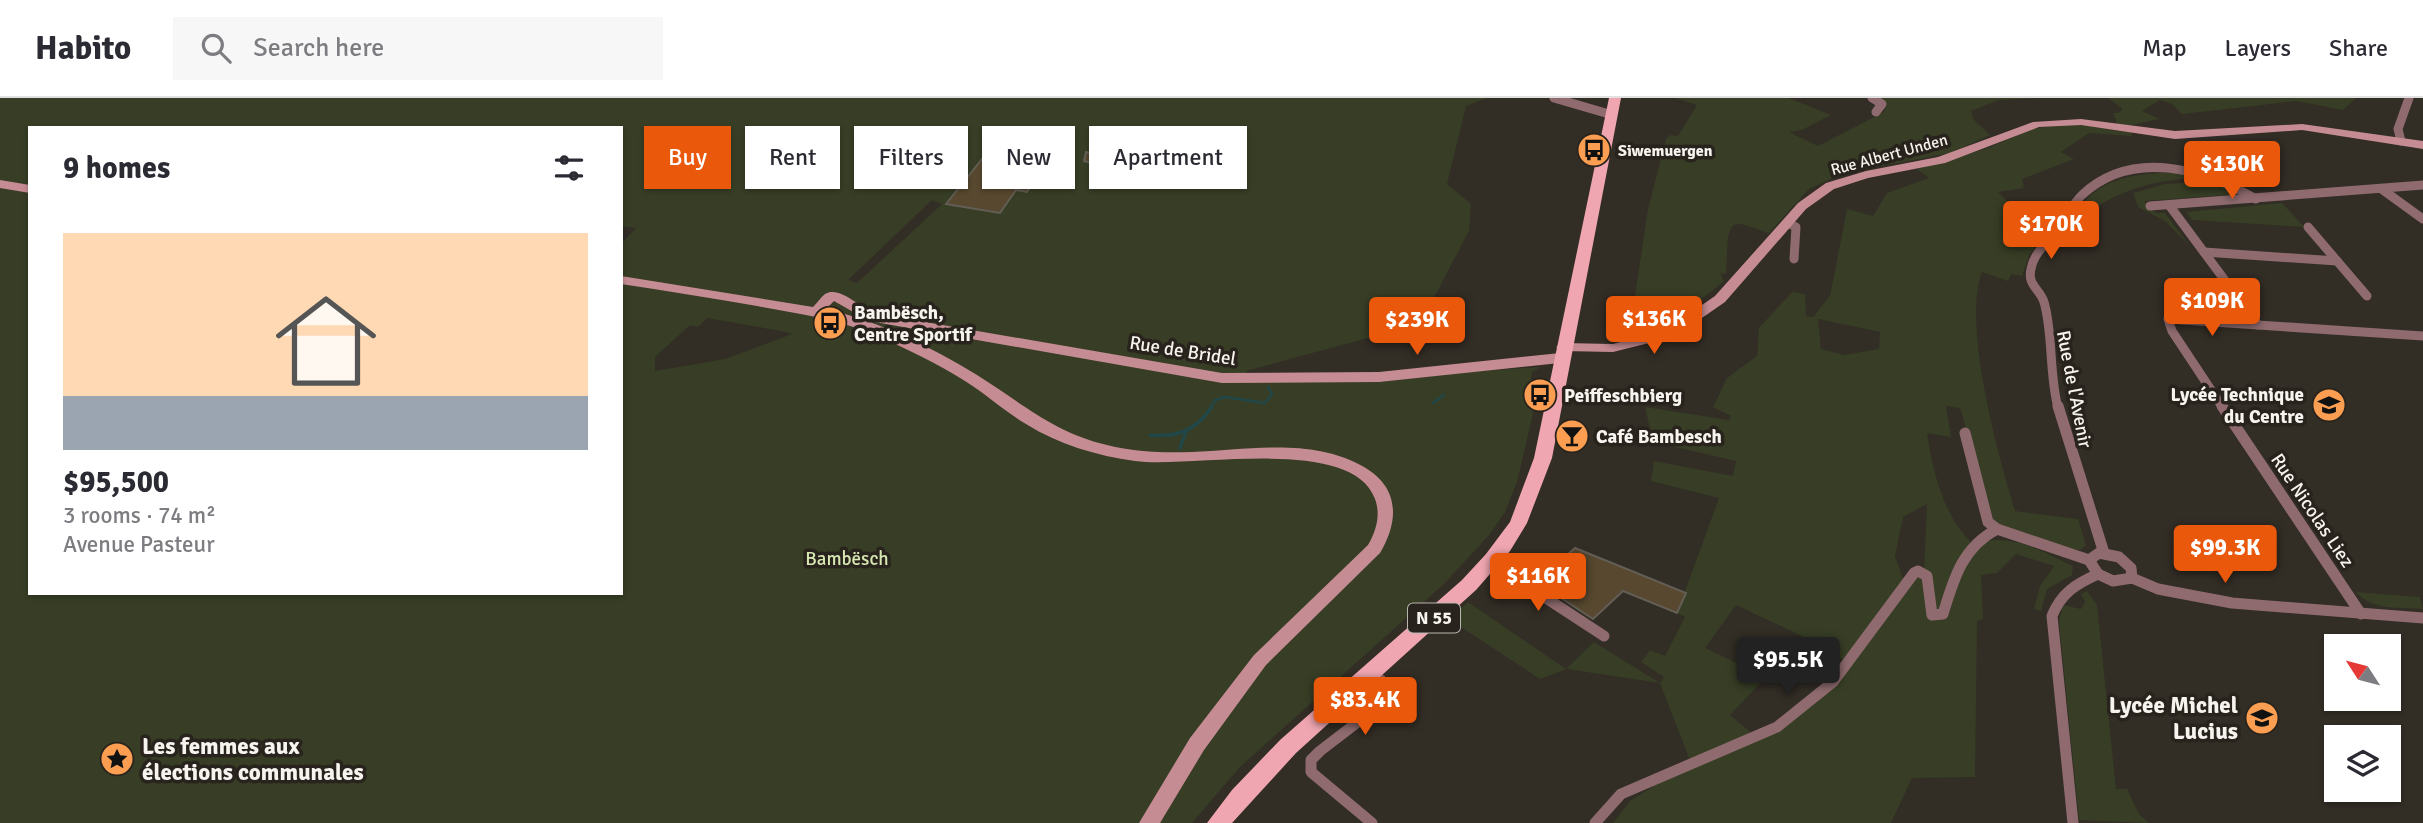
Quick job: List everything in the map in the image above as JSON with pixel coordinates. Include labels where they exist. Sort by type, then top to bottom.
[{"type":"main road","name":"N 55","points":[[1219,823],[1255,779],[1491,562],[1514,530],[1534,486],[1543,458],[1609,114],[1615,98]]},
{"type":"main road","name":"Rue Albert Unden","points":[[1563,347],[1598,349],[1666,333],[1706,310],[1736,284],[1814,196],[1839,183],[1941,160],[2037,124],[2081,122],[2175,135],[2302,127],[2423,145]]},
{"type":"main road","points":[[0,184],[28,189]]},
{"type":"main road","points":[[623,280],[816,312],[854,321],[940,360],[1032,421],[1075,441],[1098,448],[1160,458],[1314,455],[1358,470],[1374,483],[1384,498],[1388,517],[1384,534],[1374,549],[1260,660],[1197,744],[1149,823]]},
{"type":"main road","name":"Rue de Bridel","points":[[816,312],[831,296],[841,298],[869,317],[1222,378],[1424,374],[1563,347]]},
{"type":"street","points":[[1554,98],[1609,114]]},
{"type":"street","points":[[1872,98],[1882,104],[1876,113]]},
{"type":"street","points":[[2402,141],[2398,129],[2409,98]]},
{"type":"street","name":"Rue de l'Avenir","points":[[2104,553],[2065,439],[2047,350],[2044,300],[2031,285],[2031,266],[2081,195],[2119,171],[2178,169],[2234,185],[2256,199]]},
{"type":"street","points":[[2150,206],[2423,185]]},
{"type":"street","points":[[2383,190],[2423,219]]},
{"type":"street","points":[[2169,205],[2258,325],[2423,336]]},
{"type":"street","points":[[1788,223],[1796,227],[1794,259]]},
{"type":"street","points":[[2308,227],[2367,296]]},
{"type":"street","points":[[2204,252],[2337,261]]},
{"type":"street","points":[[2176,291],[2236,295]]},
{"type":"street","name":"Rue Nicolas Liez","points":[[2258,325],[2168,319],[2172,331],[2361,614]]},
{"type":"street","points":[[1965,433],[1988,522],[1997,529],[2089,560],[2098,574],[2121,582],[2132,578],[2158,589],[2232,603],[2423,618]]},
{"type":"street","points":[[1595,823],[1621,794],[1777,727],[1833,682],[1914,573],[1918,571],[1927,576],[1929,609],[1932,615],[1943,614],[1962,557],[1972,543],[1997,529]]},
{"type":"street","points":[[2089,560],[2094,555],[2104,553],[2126,562],[2133,573],[2132,578]]},
{"type":"street","points":[[1491,562],[1604,636]]},
{"type":"street","points":[[2073,823],[2052,615],[2058,599],[2068,587],[2098,574]]},
{"type":"street","points":[[1371,673],[1397,692],[1320,751],[1311,760],[1311,772],[1372,823]]},
{"type":"green space","name":"Bambësch","points":[[0,98],[1487,98],[1466,106],[1447,184],[1471,204],[1469,231],[1437,292],[1420,316],[1412,323],[1386,333],[1246,371],[1250,379],[1379,377],[1541,367],[1532,372],[1531,379],[1539,380],[1531,395],[1535,405],[1517,482],[1505,512],[1490,534],[1444,584],[1240,767],[1192,823],[0,823]],"holes":[[[932,200],[942,204],[857,283],[848,280]],[[707,318],[792,334],[725,359],[655,371],[655,357],[690,325],[698,327]]]},
{"type":"green space","points":[[1675,98],[1789,98],[1831,115],[1802,130],[1789,132],[1818,146],[1884,112],[1887,104],[1876,98],[2042,98],[1999,100],[1971,111],[1974,120],[1990,135],[1950,153],[1841,174],[1809,189],[1769,233],[1742,224],[1733,225],[1728,236],[1726,274],[1721,273],[1723,282],[1685,312],[1658,328],[1631,323],[1648,209],[1666,139],[1670,135],[1678,136],[1697,105]]},
{"type":"green space","points":[[2108,98],[2356,98],[2343,110],[2296,101],[2182,114],[2172,104],[2160,100],[2142,111],[2160,119],[2126,126],[2117,124],[2113,113],[2123,109]]},
{"type":"green space","points":[[2083,125],[2131,132],[2132,136],[2089,133],[2061,152],[2074,159],[2022,179],[2024,188],[1998,192],[2014,208],[2033,218],[2046,213],[2057,222],[2029,255],[2022,276],[2011,274],[2008,281],[1982,272],[1977,295],[1979,356],[1992,425],[2015,511],[2078,519],[2086,545],[2080,550],[2072,549],[2002,527],[1994,521],[1960,408],[1946,406],[1951,437],[1927,433],[1941,492],[1954,519],[1972,543],[1987,540],[2013,541],[2073,566],[2072,575],[2047,589],[2041,611],[2034,609],[2040,586],[2054,566],[2016,554],[1997,573],[1981,575],[1983,619],[1977,621],[1975,777],[1912,778],[1891,823],[1613,823],[1630,801],[1691,763],[1660,683],[1664,677],[1641,662],[1650,650],[1665,656],[1685,617],[1677,613],[1719,498],[1651,481],[1654,461],[1733,476],[1736,461],[1653,442],[1645,407],[1729,420],[1731,416],[1713,407],[1727,378],[1757,356],[1759,328],[1792,292],[1805,294],[1806,316],[1813,317],[1830,296],[1847,209],[1873,216],[1887,193],[1929,178],[1917,169],[1988,148],[2032,129]],"holes":[[[1818,319],[1880,332],[1879,349],[1844,355],[1821,349]],[[1927,504],[1924,572],[1905,584],[1895,556],[1903,517]],[[1736,605],[1821,645],[1849,664],[1777,727],[1755,736],[1730,715],[1766,677],[1705,648]]]},
{"type":"green space","points":[[2173,172],[2209,178],[2167,181],[2128,191],[2103,203],[2062,231],[2086,200],[2108,184],[2129,177]]},
{"type":"green space","points":[[2215,181],[2239,194],[2144,201],[2156,213],[2165,213],[2189,245],[2165,221],[2138,207],[2133,193],[2165,184]]},
{"type":"green space","points":[[2282,203],[2304,227],[2192,220],[2186,212]]},
{"type":"green space","points":[[2172,293],[2221,296],[2242,317],[2186,313]]},
{"type":"green space","points":[[2087,591],[2097,605],[2116,789],[2127,789],[2139,814],[2149,823],[2079,820],[2059,621],[2063,605],[2081,609],[2085,602],[2081,594]]},
{"type":"green space","points":[[2356,592],[2420,597],[2423,609],[2378,605]]},
{"type":"green space","points":[[1468,602],[1566,669],[1594,642],[1660,683],[1567,669],[1540,679],[1449,619]]},
{"type":"building","points":[[1086,152],[1089,153],[1089,162],[1084,161]]},
{"type":"building","points":[[982,159],[982,189],[1029,189],[1027,192],[1016,190],[1000,213],[946,204],[958,189],[968,189],[968,176]]},
{"type":"building","points":[[1575,548],[1686,593],[1677,613],[1623,591],[1593,619],[1537,582],[1543,576],[1530,568],[1542,557],[1556,565]]},
{"type":"waterway","points":[[1212,406],[1215,400],[1225,397],[1265,403],[1272,394],[1268,387]]},
{"type":"waterway","points":[[1433,403],[1444,395]]},
{"type":"waterway","points":[[1150,435],[1169,435],[1186,430],[1200,421],[1212,406]]},
{"type":"waterway","points":[[1180,448],[1186,431]]},
{"type":"place","name":"Siwemuergen","points":[[1594,150]]},
{"type":"place","name":"Bambësch, Centre Sportif","points":[[830,323]]},
{"type":"place","name":"Peiffeschbierg","points":[[1540,395]]},
{"type":"place","name":"Lycée Technique du Centre","points":[[2329,405]]},
{"type":"place","name":"Café Bambesch","points":[[1572,436]]},
{"type":"place","name":"Lycée Michel Lucius","points":[[2262,718]]},
{"type":"place","name":"Les femmes aux élections communales","points":[[117,759]]}]
